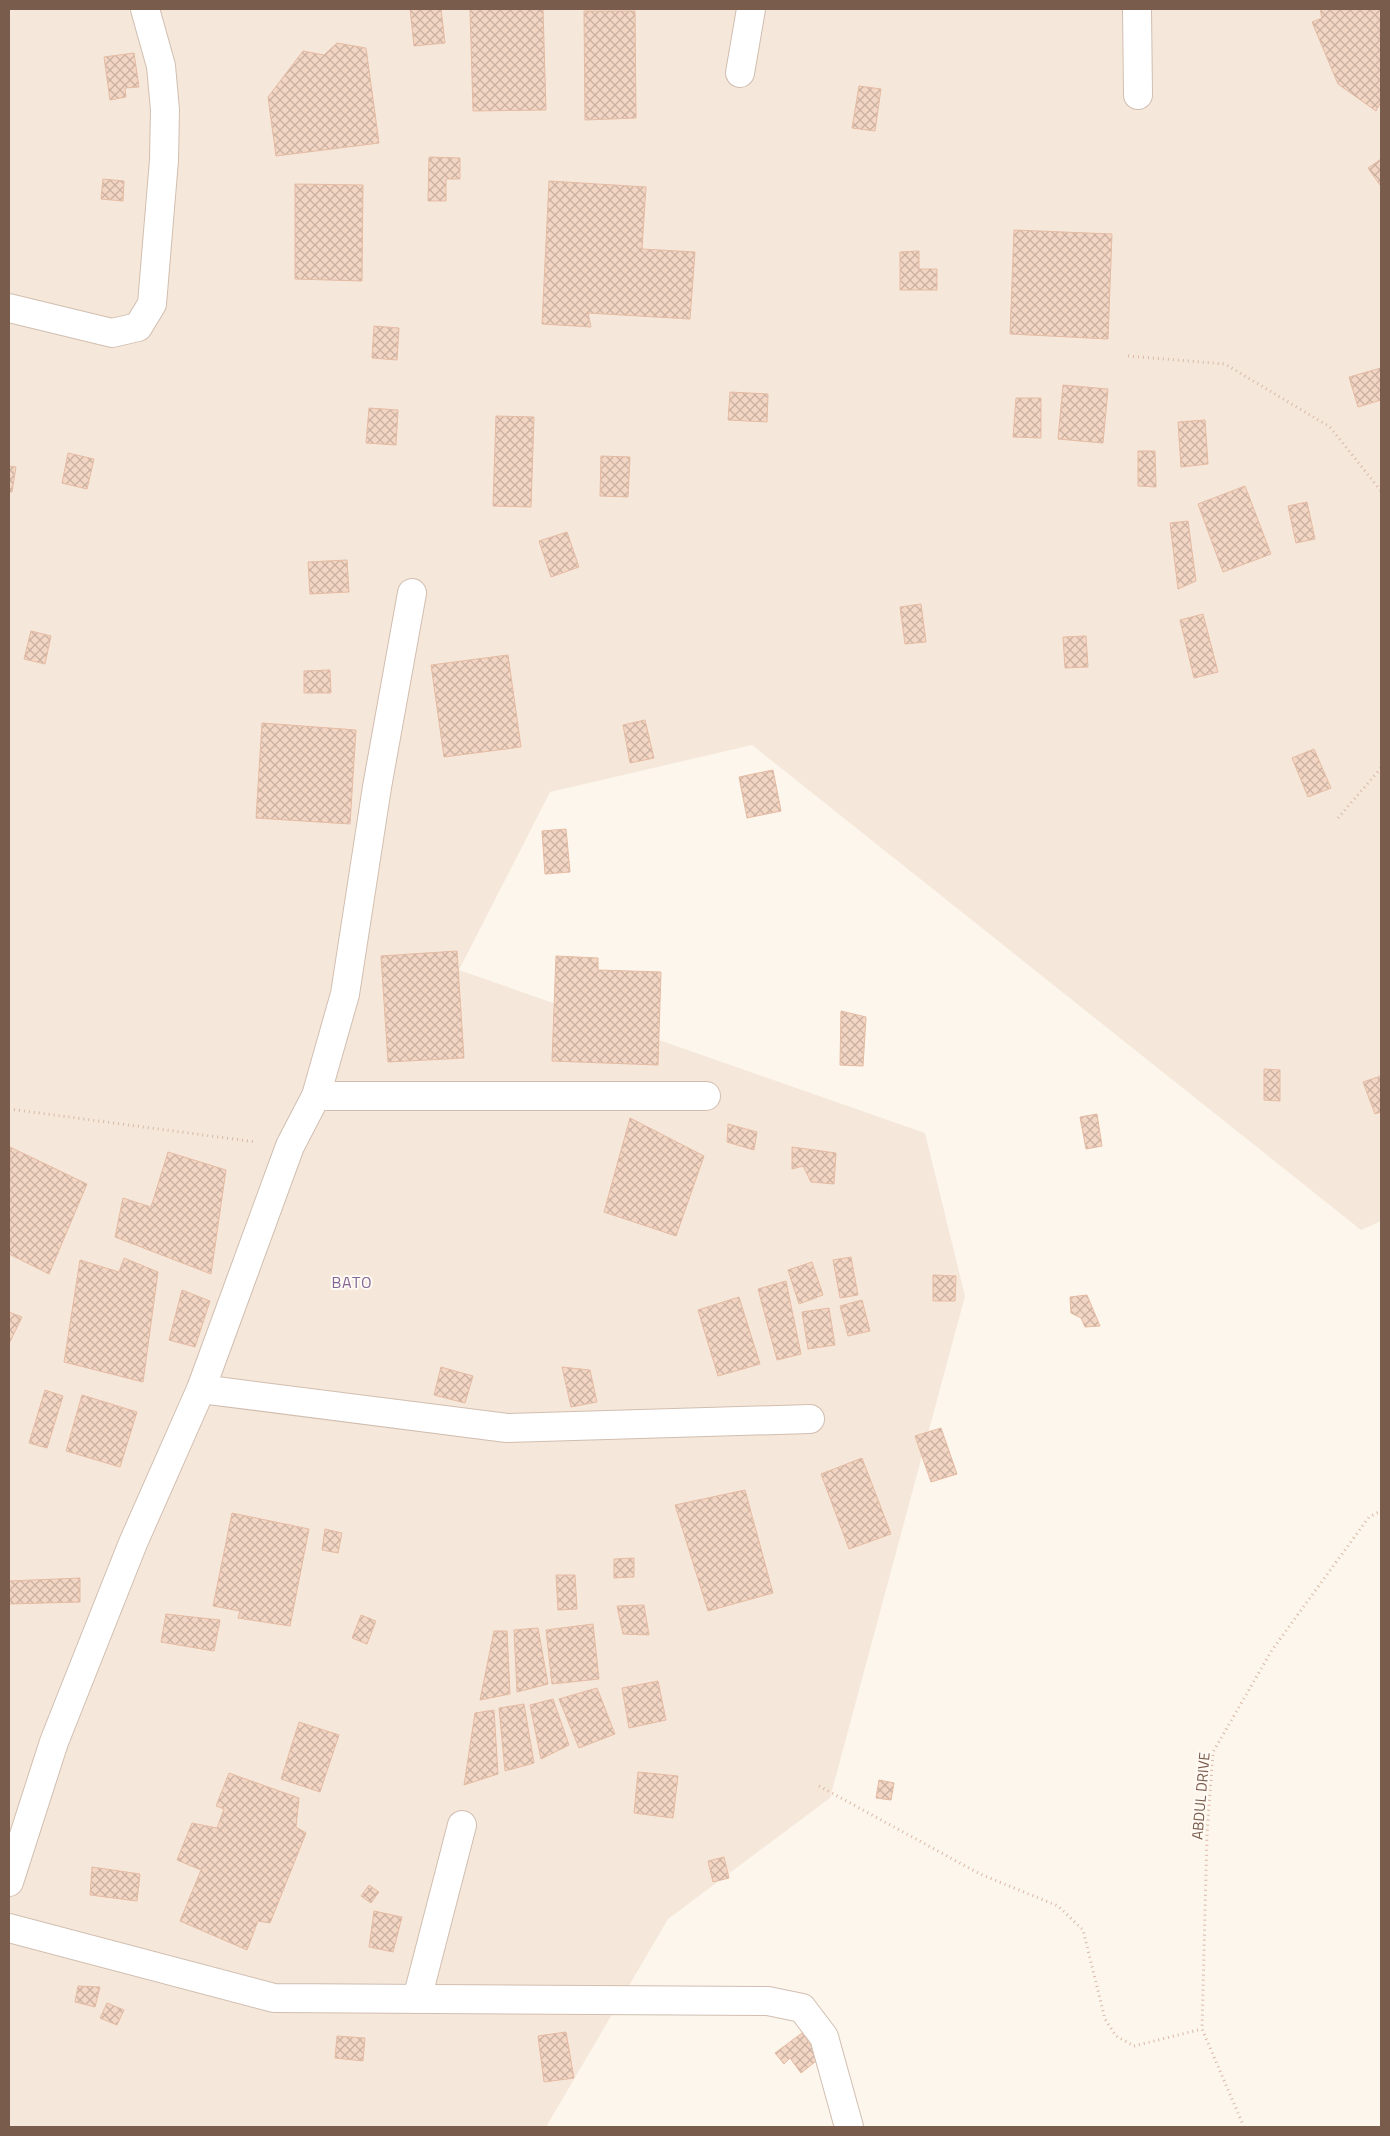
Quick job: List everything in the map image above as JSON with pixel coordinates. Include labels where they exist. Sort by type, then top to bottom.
[{"type":"street","points":[[9,308],[112,333],[138,327],[152,304],[164,160],[165,110],[161,66],[145,9]]},
{"type":"street","points":[[740,73],[751,9]]},
{"type":"street","points":[[1137,9],[1138,95]]},
{"type":"street","points":[[9,1882],[54,1742],[133,1543],[201,1389],[290,1146],[316,1096],[345,994],[377,787],[412,593]]},
{"type":"street","points":[[316,1096],[706,1096]]},
{"type":"street","points":[[201,1389],[507,1428],[810,1419]]},
{"type":"street","points":[[417,1999],[462,1825]]},
{"type":"street","points":[[9,1928],[274,1998],[768,2001],[802,2008],[824,2037],[850,2127]]},
{"type":"path","points":[[1128,356],[1225,364],[1330,427],[1381,491]]},
{"type":"path","points":[[1338,818],[1381,768]]},
{"type":"path","points":[[9,1109],[290,1146]]},
{"type":"path","name":"ABDUL DRIVE","points":[[1244,2127],[1202,2029],[1207,1834],[1213,1752],[1272,1650],[1369,1517],[1381,1511]]},
{"type":"path","points":[[819,1786],[980,1874],[1058,1906],[1083,1930],[1105,2019],[1116,2036],[1134,2046],[1202,2029]]},
{"type":"shaded area","points":[[9,9],[1381,9],[1381,1221],[1361,1230],[752,745],[550,792],[459,970],[925,1133],[965,1296],[830,1798],[668,1919],[546,2127],[9,2127]]},
{"type":"building","points":[[410,9],[441,9],[445,43],[414,46]]},
{"type":"building","points":[[470,9],[543,9],[546,110],[473,111]]},
{"type":"building","points":[[1320,9],[1381,9],[1381,102],[1376,111],[1338,84],[1312,22],[1322,18]]},
{"type":"building","points":[[584,11],[635,11],[636,118],[585,120]]},
{"type":"building","points":[[337,43],[366,48],[379,143],[276,156],[268,97],[303,51],[324,55]]},
{"type":"building","points":[[134,53],[139,87],[125,88],[126,97],[110,100],[104,57]]},
{"type":"building","points":[[859,86],[881,89],[875,131],[852,128]]},
{"type":"building","points":[[429,157],[460,158],[460,179],[446,179],[446,201],[428,201]]},
{"type":"building","points":[[1381,159],[1381,185],[1380,185],[1368,168]]},
{"type":"building","points":[[103,179],[124,181],[123,201],[101,199]]},
{"type":"building","points":[[549,181],[646,187],[642,249],[695,252],[690,319],[588,313],[591,327],[542,324]]},
{"type":"building","points":[[295,184],[363,185],[362,281],[295,279]]},
{"type":"building","points":[[1014,230],[1112,234],[1108,339],[1010,334]]},
{"type":"building","points":[[919,251],[919,269],[937,269],[937,290],[900,290],[900,252]]},
{"type":"building","points":[[374,326],[399,328],[397,360],[372,358]]},
{"type":"building","points":[[1381,368],[1381,400],[1358,407],[1349,377]]},
{"type":"building","points":[[1063,385],[1108,389],[1103,443],[1058,439]]},
{"type":"building","points":[[730,392],[768,394],[767,422],[728,420]]},
{"type":"building","points":[[1016,398],[1041,398],[1041,438],[1013,437]]},
{"type":"building","points":[[369,408],[398,410],[396,445],[366,443]]},
{"type":"building","points":[[496,416],[534,417],[531,507],[493,506]]},
{"type":"building","points":[[1205,420],[1208,464],[1181,467],[1178,422]]},
{"type":"building","points":[[1138,451],[1155,451],[1156,487],[1138,486]]},
{"type":"building","points":[[68,453],[94,459],[87,489],[62,483]]},
{"type":"building","points":[[601,456],[630,457],[628,497],[600,496]]},
{"type":"building","points":[[9,466],[16,467],[12,492],[9,492]]},
{"type":"building","points":[[1245,486],[1271,554],[1223,572],[1198,504]]},
{"type":"building","points":[[1307,502],[1315,539],[1296,543],[1288,506]]},
{"type":"building","points":[[1188,521],[1196,581],[1178,589],[1170,523]]},
{"type":"building","points":[[567,532],[579,567],[551,577],[539,541]]},
{"type":"building","points":[[347,560],[349,592],[310,594],[308,562]]},
{"type":"building","points":[[921,604],[926,642],[905,644],[900,607]]},
{"type":"building","points":[[1203,614],[1218,672],[1194,678],[1180,620]]},
{"type":"building","points":[[31,631],[51,636],[45,664],[24,659]]},
{"type":"building","points":[[1086,636],[1088,667],[1065,668],[1063,637]]},
{"type":"building","points":[[508,655],[521,747],[444,757],[431,665]]},
{"type":"building","points":[[330,670],[331,693],[304,693],[304,671]]},
{"type":"building","points":[[645,720],[654,758],[630,763],[623,725]]},
{"type":"building","points":[[262,723],[356,730],[350,824],[256,818]]},
{"type":"building","points":[[1314,749],[1331,788],[1308,797],[1292,758]]},
{"type":"building","points":[[773,770],[781,811],[747,818],[739,777]]},
{"type":"building","points":[[566,829],[570,872],[545,874],[542,831]]},
{"type":"building","points":[[457,951],[464,1058],[388,1062],[381,956]]},
{"type":"building","points":[[556,956],[598,958],[598,970],[661,972],[658,1065],[552,1061]]},
{"type":"building","points":[[841,1011],[866,1017],[863,1066],[840,1065]]},
{"type":"building","points":[[1264,1069],[1280,1070],[1280,1101],[1264,1100]]},
{"type":"building","points":[[1381,1076],[1381,1112],[1375,1114],[1363,1082]]},
{"type":"building","points":[[1097,1114],[1102,1146],[1086,1149],[1080,1117]]},
{"type":"building","points":[[630,1118],[704,1156],[676,1236],[604,1212]]},
{"type":"building","points":[[728,1124],[757,1132],[754,1150],[727,1142]]},
{"type":"building","points":[[10,1147],[87,1184],[49,1274],[9,1254]]},
{"type":"building","points":[[792,1147],[836,1153],[834,1184],[811,1182],[803,1166],[792,1169]]},
{"type":"building","points":[[168,1152],[226,1170],[211,1274],[115,1237],[123,1198],[151,1207]]},
{"type":"building","points":[[851,1257],[858,1295],[840,1298],[833,1260]]},
{"type":"building","points":[[124,1258],[158,1272],[143,1382],[64,1362],[80,1260],[119,1272]]},
{"type":"building","points":[[812,1262],[823,1295],[799,1304],[788,1270]]},
{"type":"building","points":[[933,1275],[956,1276],[955,1301],[933,1301]]},
{"type":"building","points":[[786,1281],[801,1354],[777,1360],[758,1289]]},
{"type":"building","points":[[182,1290],[210,1301],[195,1347],[169,1340]]},
{"type":"building","points":[[1087,1295],[1100,1326],[1085,1327],[1081,1318],[1071,1313],[1070,1297]]},
{"type":"building","points":[[739,1297],[760,1364],[718,1376],[698,1310]]},
{"type":"building","points":[[862,1300],[870,1331],[848,1336],[840,1306]]},
{"type":"building","points":[[829,1308],[835,1345],[808,1349],[802,1312]]},
{"type":"building","points":[[9,1312],[22,1317],[9,1344]]},
{"type":"building","points":[[441,1367],[473,1376],[465,1403],[434,1395]]},
{"type":"building","points":[[562,1367],[590,1370],[597,1402],[571,1407]]},
{"type":"building","points":[[45,1390],[63,1396],[47,1448],[29,1443]]},
{"type":"building","points":[[82,1395],[137,1412],[120,1467],[66,1451]]},
{"type":"building","points":[[941,1428],[957,1474],[931,1482],[915,1436]]},
{"type":"building","points":[[862,1458],[891,1534],[849,1549],[821,1474]]},
{"type":"building","points":[[745,1490],[773,1593],[708,1611],[675,1505]]},
{"type":"building","points":[[232,1513],[309,1529],[290,1626],[238,1618],[240,1611],[213,1606]]},
{"type":"building","points":[[325,1529],[342,1533],[338,1553],[322,1550]]},
{"type":"building","points":[[634,1558],[634,1577],[614,1578],[614,1559]]},
{"type":"building","points":[[556,1575],[575,1575],[577,1609],[558,1610]]},
{"type":"building","points":[[80,1578],[80,1602],[9,1604],[9,1581]]},
{"type":"building","points":[[644,1605],[649,1635],[623,1634],[617,1606]]},
{"type":"building","points":[[166,1614],[220,1620],[214,1651],[161,1642]]},
{"type":"building","points":[[361,1615],[376,1621],[367,1644],[352,1638]]},
{"type":"building","points":[[593,1624],[599,1679],[552,1684],[546,1630]]},
{"type":"building","points":[[538,1628],[548,1684],[517,1692],[514,1630]]},
{"type":"building","points":[[494,1631],[507,1631],[510,1694],[480,1700]]},
{"type":"building","points":[[658,1681],[666,1720],[629,1728],[622,1688]]},
{"type":"building","points":[[597,1688],[615,1734],[579,1748],[559,1699]]},
{"type":"building","points":[[553,1699],[569,1745],[541,1759],[530,1705]]},
{"type":"building","points":[[524,1704],[534,1763],[505,1771],[499,1708]]},
{"type":"building","points":[[494,1710],[498,1774],[464,1785],[475,1713]]},
{"type":"building","points":[[299,1722],[339,1735],[320,1792],[281,1779]]},
{"type":"building","points":[[638,1772],[678,1776],[673,1818],[634,1813]]},
{"type":"building","points":[[229,1773],[299,1798],[296,1827],[306,1833],[270,1923],[258,1921],[247,1950],[180,1921],[201,1870],[177,1860],[192,1823],[217,1828],[224,1809],[216,1806]]},
{"type":"building","points":[[879,1780],[894,1783],[891,1800],[876,1798]]},
{"type":"building","points":[[724,1857],[729,1878],[713,1882],[708,1861]]},
{"type":"building","points":[[92,1867],[140,1874],[137,1901],[90,1895]]},
{"type":"building","points":[[369,1885],[379,1892],[371,1903],[361,1896]]},
{"type":"building","points":[[374,1911],[402,1917],[393,1952],[369,1947]]},
{"type":"building","points":[[78,1986],[100,1987],[95,2007],[75,2002]]},
{"type":"building","points":[[107,2003],[124,2010],[117,2025],[100,2018]]},
{"type":"building","points":[[566,2032],[574,2078],[544,2082],[538,2036]]},
{"type":"building","points":[[802,2033],[820,2058],[801,2073],[790,2058],[784,2064],[775,2053]]},
{"type":"building","points":[[337,2036],[365,2038],[363,2061],[335,2058]]},
{"type":"district","name":"BATO","points":[[352,1282]]}]
